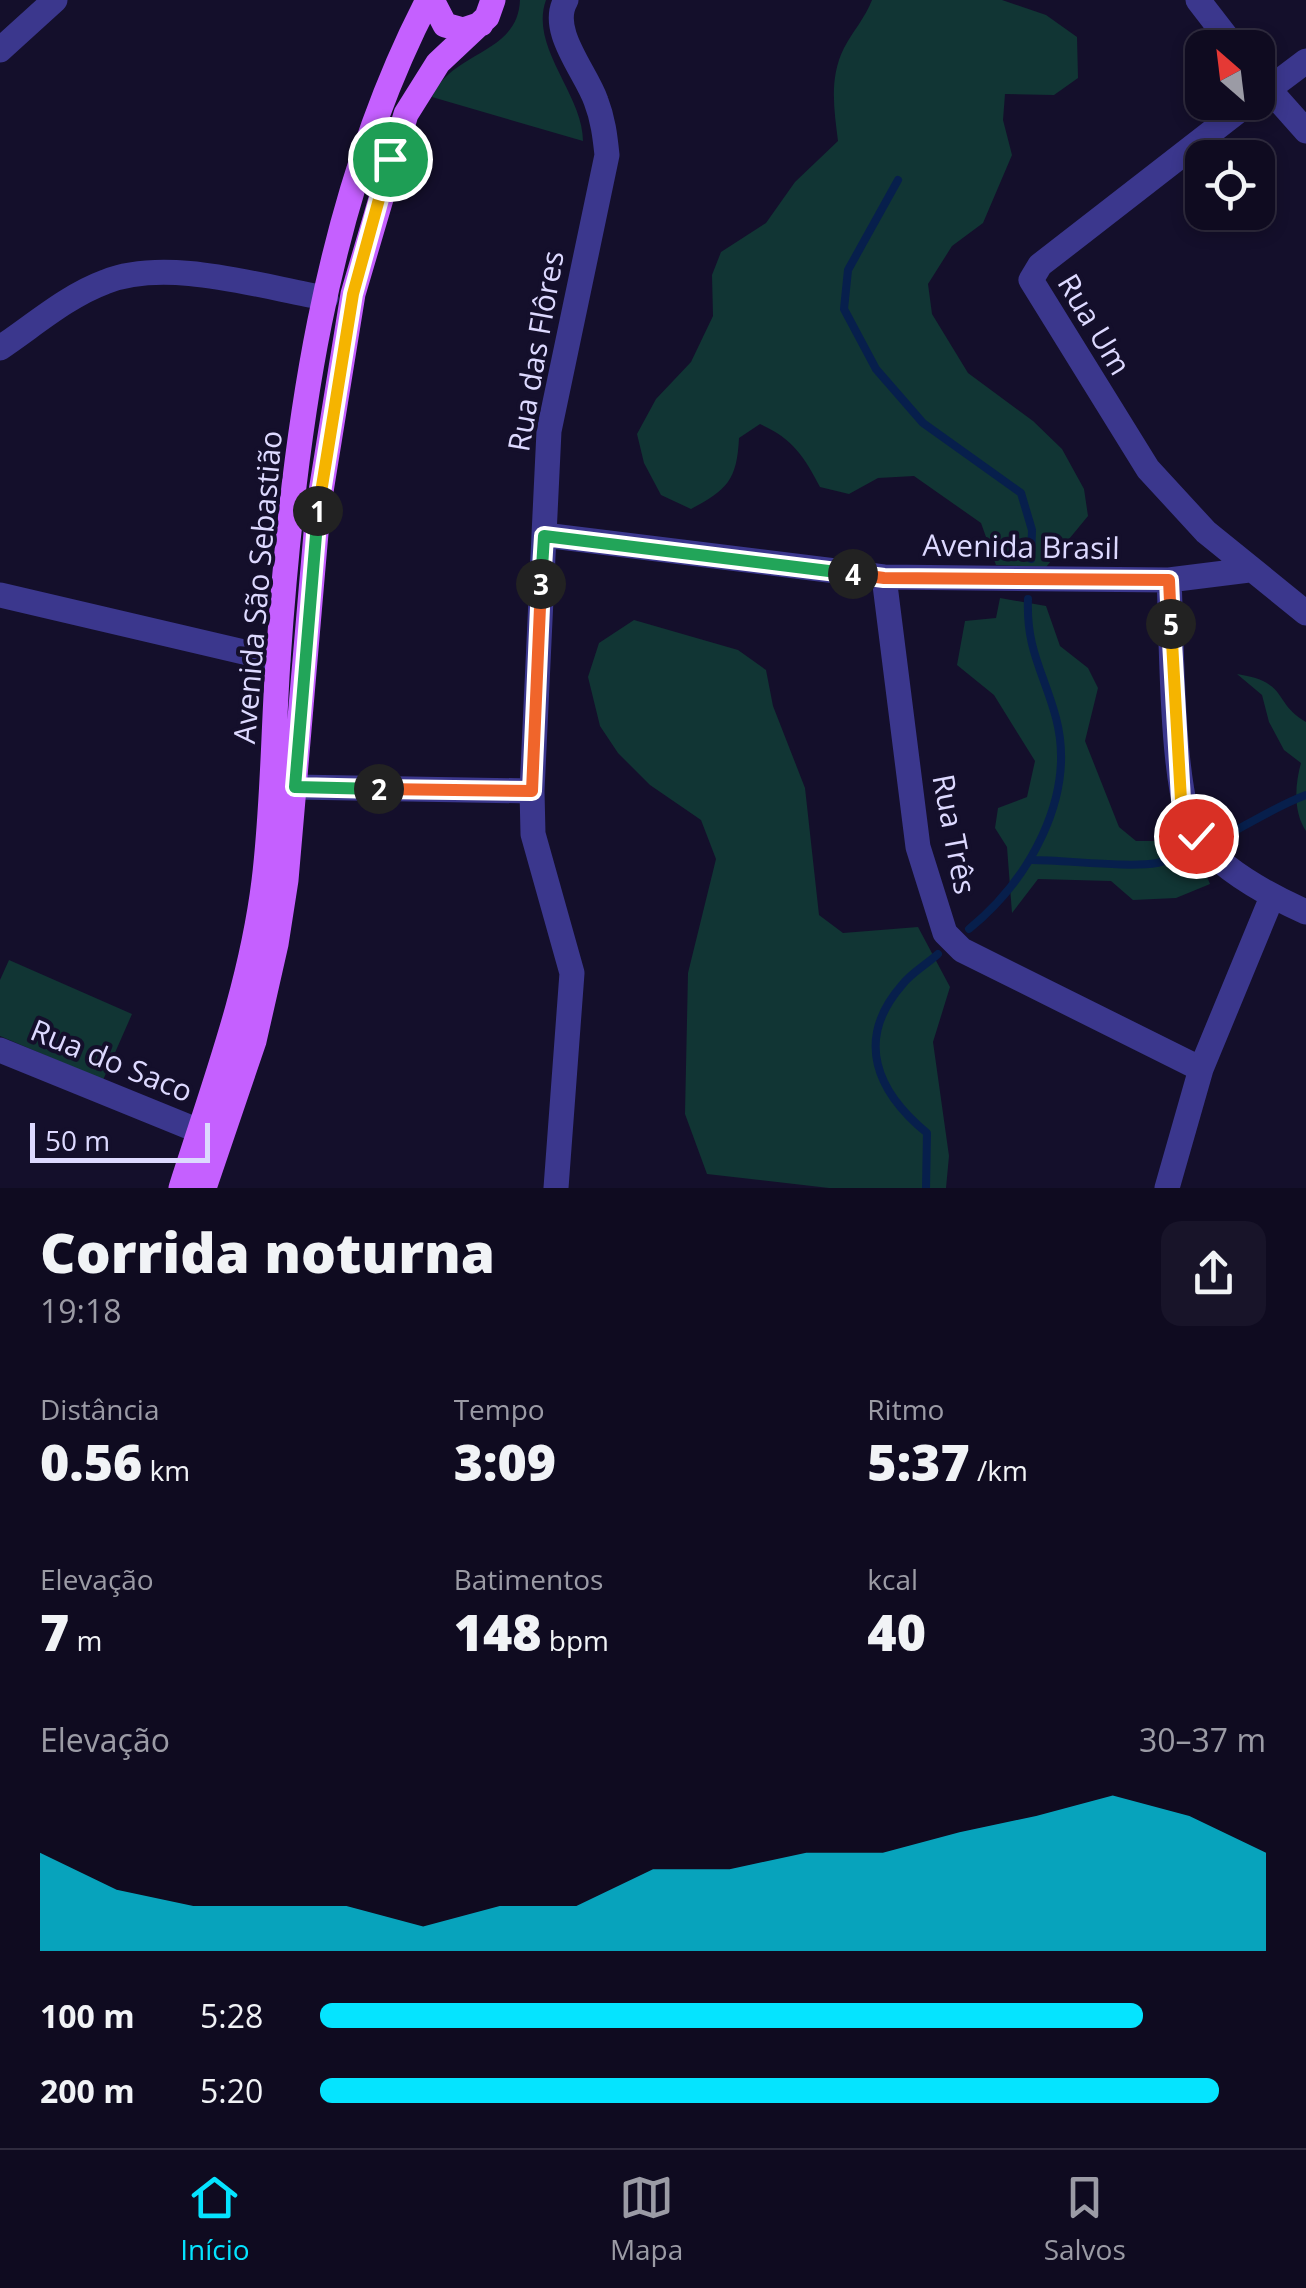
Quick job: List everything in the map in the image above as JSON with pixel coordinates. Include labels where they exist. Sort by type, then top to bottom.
[{"type":"main road","points":[[430,0],[445,25],[463,30],[481,24],[493,0]]},
{"type":"main road","name":"Avenida São Sebastião","points":[[181,1188],[231,1034],[256,930],[272,786],[278,660],[303,438],[326,298],[370,136],[394,71],[430,0]]},
{"type":"main road","name":"Avenida São Sebastião","points":[[204,1188],[254,1041],[276,944],[295,787],[318,510],[353,294],[406,114],[438,64],[481,24]]},
{"type":"street","points":[[0,50],[55,0]]},
{"type":"street","points":[[1198,0],[1221,30]]},
{"type":"street","name":"Rua das Flôres","points":[[556,1188],[572,974],[533,834],[532,791],[549,431],[607,155],[604,124],[562,29],[563,5]]},
{"type":"street","points":[[1275,80],[1306,61]]},
{"type":"street","points":[[1275,105],[1306,131]]},
{"type":"street","name":"Rua Um","points":[[1222,120],[1040,265],[1030,280],[1138,456],[1206,532],[1249,570]]},
{"type":"street","points":[[0,348],[89,289],[134,274],[196,276],[326,298]]},
{"type":"street","name":"Avenida Brasil","points":[[544,536],[884,578],[1169,580],[1249,570]]},
{"type":"street","points":[[1249,570],[1306,613]]},
{"type":"street","name":"Rua Três","points":[[884,578],[918,847],[945,933],[962,950],[1201,1069]]},
{"type":"street","points":[[1169,580],[1181,800],[1196,836],[1216,857],[1272,897],[1306,912]]},
{"type":"street","points":[[0,595],[278,660]]},
{"type":"street","points":[[295,787],[532,791]]},
{"type":"street","points":[[1168,1188],[1201,1069],[1272,897]]},
{"type":"street","name":"Rua do Saco","points":[[0,1050],[199,1131]]},
{"type":"green space","points":[[520,0],[546,0],[545,35],[575,106],[583,141],[432,97],[453,70],[508,32]]},
{"type":"green space","points":[[872,0],[1002,0],[1046,15],[1077,37],[1078,78],[1054,95],[1005,94],[1003,120],[1012,155],[983,223],[952,246],[928,284],[932,314],[968,373],[1033,421],[1062,449],[1084,489],[1088,516],[1046,567],[996,565],[981,523],[914,476],[878,478],[849,494],[820,487],[796,449],[760,424],[739,438],[736,464],[728,482],[691,509],[661,495],[644,463],[637,434],[656,399],[691,362],[713,316],[712,275],[721,252],[766,223],[795,182],[838,141],[836,71],[844,48]]},
{"type":"green space","points":[[1000,598],[1046,606],[1060,646],[1088,668],[1098,688],[1085,741],[1119,827],[1136,841],[1169,841],[1202,865],[1210,884],[1176,898],[1133,900],[1111,881],[1038,879],[1012,913],[1007,847],[995,828],[998,808],[1027,797],[1035,761],[994,695],[957,665],[965,621],[996,618]]},
{"type":"green space","points":[[634,620],[738,650],[766,670],[773,706],[805,788],[819,915],[843,933],[918,927],[950,987],[933,1042],[949,1156],[946,1188],[829,1188],[707,1174],[685,1114],[688,973],[716,859],[701,820],[650,785],[618,753],[600,726],[588,677],[599,643]]},
{"type":"green space","points":[[1237,674],[1265,682],[1306,722],[1306,831],[1296,798],[1301,763],[1284,750],[1269,722],[1262,695]]},
{"type":"green space","points":[[9,960],[132,1014],[103,1080],[0,1036],[0,980]]},
{"type":"waterway","points":[[898,180],[848,270],[844,309],[876,369],[923,423],[1021,493],[1032,530],[1031,559]]},
{"type":"waterway","points":[[969,929],[991,909],[1028,862],[1053,807],[1060,778],[1056,718],[1033,647],[1028,599]]},
{"type":"waterway","points":[[1032,860],[1157,863],[1215,842],[1306,795]]},
{"type":"waterway","points":[[926,1188],[927,1133],[884,1083],[876,1045],[887,1005],[906,981],[938,954]]},
{"type":"route","points":[[390,159],[353,294],[330,420],[304,656],[295,787],[532,791],[544,536],[884,578],[1169,580],[1181,800],[1196,836]]}]
